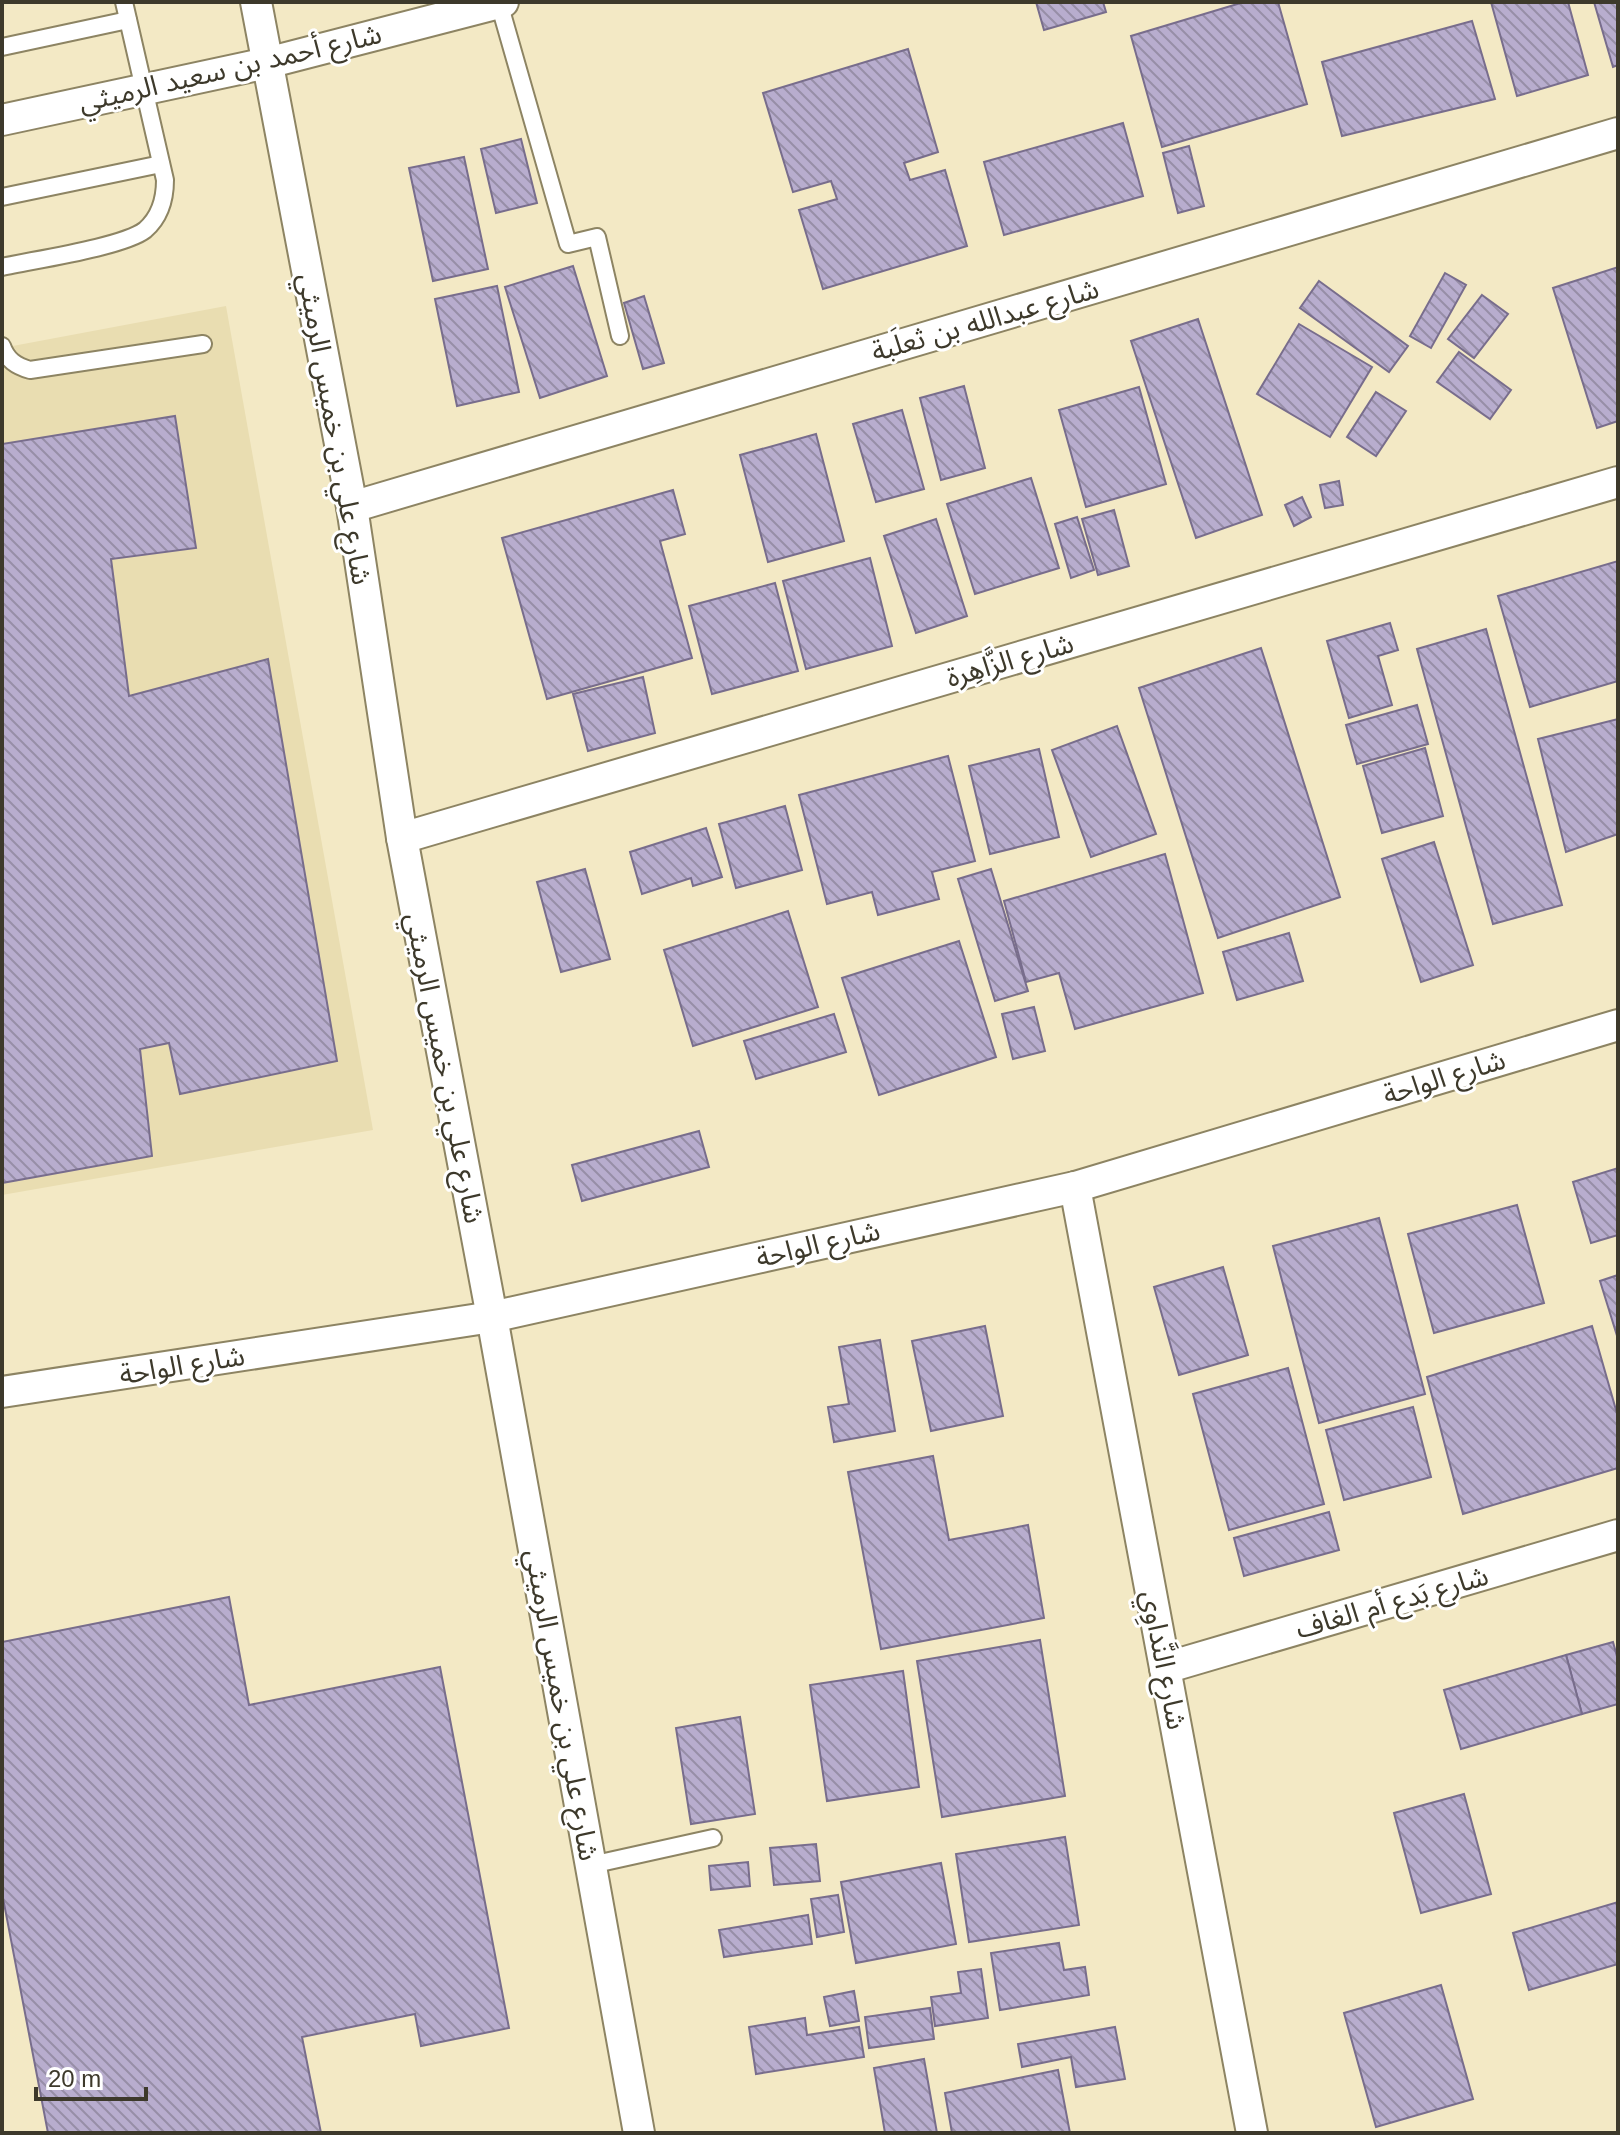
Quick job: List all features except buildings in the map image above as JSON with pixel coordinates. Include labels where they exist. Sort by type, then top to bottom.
[{"type":"street","name":"شارع علي بن خميس الرميثي","points":[[256,2],[352,507],[402,838],[639,2133]]},
{"type":"street","name":"شارع أحمد بن سعيد الرميثي","points":[[2,120],[267,63],[501,3]]},
{"type":"street","name":"شارع عبدالله بن ثعلَبة","points":[[352,507],[1618,133]]},
{"type":"street","name":"شارع الزَّاهِرة","points":[[402,838],[1618,482]]},
{"type":"street","name":"شارع الواحة","points":[[2,1392],[492,1317],[1075,1187],[1618,1025]]},
{"type":"street","name":"شارع النَّداوِي","points":[[1075,1187],[1252,2133]]},
{"type":"street","name":"شارع بَدع أم الغاف","points":[[1165,1668],[1618,1535]]},
{"type":"lane","points":[[2,267],[134,237],[155,219],[161,207],[165,180],[124,2]]},
{"type":"lane","points":[[501,3],[568,244],[597,237],[620,336]]},
{"type":"lane","points":[[2,47],[128,20]]},
{"type":"lane","points":[[2,197],[161,164]]},
{"type":"lane","points":[[2,346],[10,360],[30,370],[203,344]]},
{"type":"lane","points":[[591,1865],[713,1838]]},
{"type":"shaded area","points":[[226,306],[373,1130],[2,1195],[2,348]]}]
